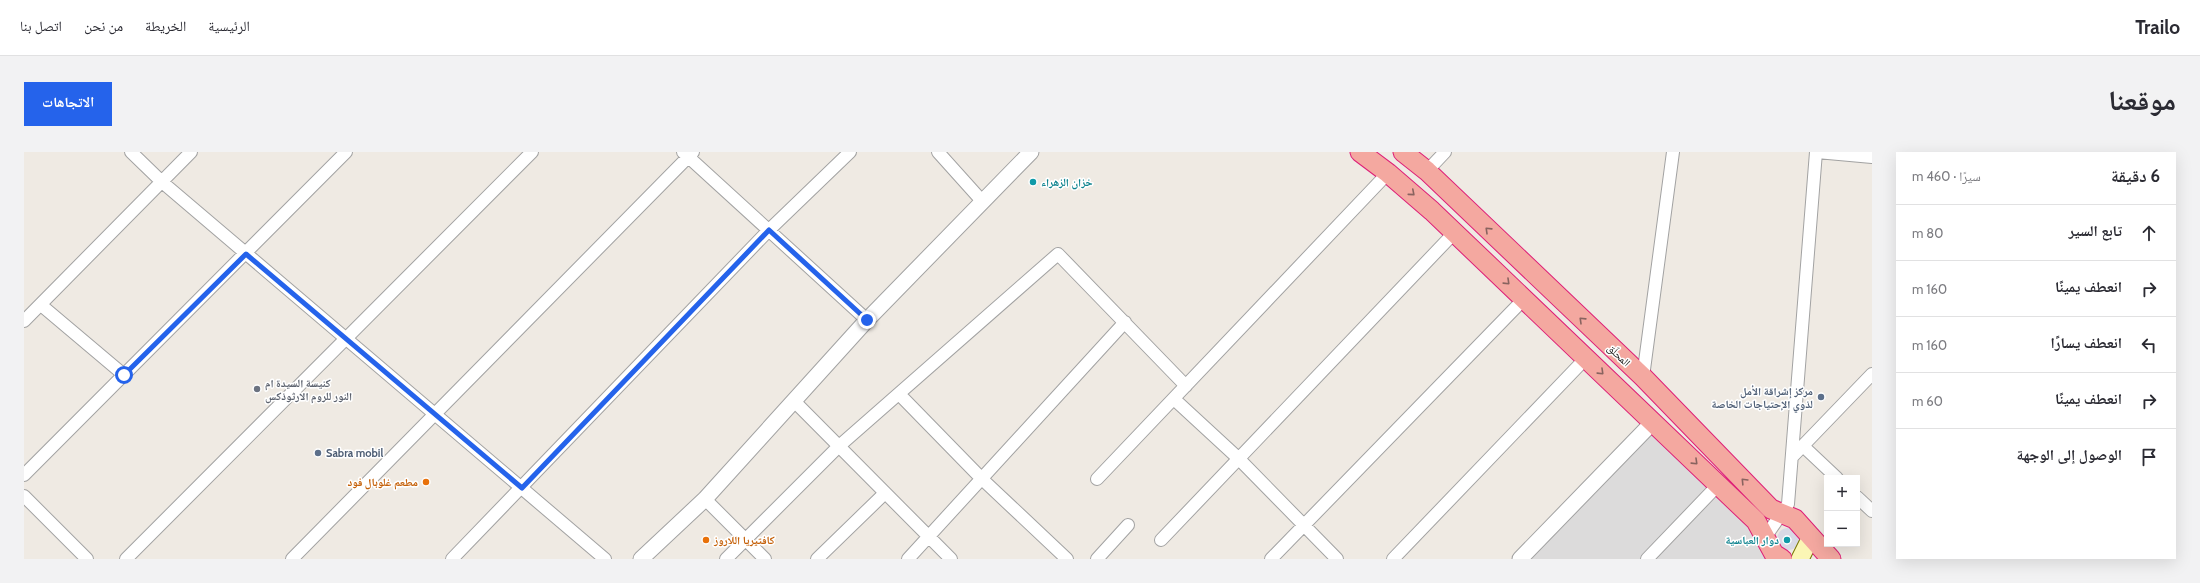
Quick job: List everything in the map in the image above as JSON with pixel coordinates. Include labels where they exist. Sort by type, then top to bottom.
[{"type":"highway","points":[[1360,152],[1388,173],[1455,232],[1756,521],[1766,536],[1775,557]]},
{"type":"highway","name":"المحلّق","points":[[1403,152],[1427,171],[1643,377],[1771,509],[1795,519],[1831,559]]},
{"type":"main road","points":[[1800,559],[1811,537]]},
{"type":"street","points":[[132,152],[162,182],[605,559]]},
{"type":"street","points":[[24,321],[191,152]]},
{"type":"street","points":[[24,475],[346,152]]},
{"type":"street","points":[[126,559],[532,152]]},
{"type":"street","points":[[452,559],[769,230],[850,152]]},
{"type":"street","points":[[938,152],[982,201]]},
{"type":"street","points":[[640,559],[705,499],[867,320],[1031,152]]},
{"type":"street","points":[[1427,171],[1445,152]]},
{"type":"street","points":[[1643,377],[1672,152]]},
{"type":"street","points":[[1766,536],[1788,504],[1816,152],[1872,157]]},
{"type":"street","points":[[292,559],[688,154],[867,320]]},
{"type":"street","points":[[1097,479],[1388,173]]},
{"type":"street","points":[[1161,540],[1455,232]]},
{"type":"street","points":[[726,559],[838,447],[900,395],[1058,254],[1186,386]]},
{"type":"street","points":[[1272,559],[1524,299]]},
{"type":"street","points":[[41,305],[124,375]]},
{"type":"street","points":[[908,559],[1124,322]]},
{"type":"street","points":[[1393,559],[1586,358]]},
{"type":"street","points":[[1793,456],[1872,374]]},
{"type":"street","points":[[900,395],[982,478],[1067,559]]},
{"type":"street","points":[[1174,398],[1238,458],[1337,559]]},
{"type":"street","points":[[794,401],[838,447],[951,559]]},
{"type":"street","points":[[1520,559],[1653,422]]},
{"type":"street","points":[[1803,446],[1834,475]]},
{"type":"street","points":[[1647,559],[1718,485]]},
{"type":"street","points":[[817,559],[885,493]]},
{"type":"street","points":[[24,496],[87,559]]},
{"type":"street","points":[[705,499],[765,559]]},
{"type":"street","points":[[1860,500],[1872,511]]},
{"type":"street","points":[[1098,559],[1128,525]]},
{"type":"shaded area","points":[[1653,422],[1784,559],[1520,559]]},
{"type":"shaded area","name":"دوار العباسية","points":[[1788,528],[1796,531],[1799,539],[1796,547],[1788,550],[1780,547],[1777,539],[1780,531]]},
{"type":"place","name":"خزان الزهراء","points":[[1033,182]]},
{"type":"place","name":"كنيسة السيدة ام النور للروم الارثوذكس","points":[[257,389]]},
{"type":"place","name":"مركز إشراقة الأمل لذوي الإحتياجات الخاصة","points":[[1821,397]]},
{"type":"place","name":"Sabra mobil","points":[[318,453]]},
{"type":"place","name":"مطعم غلوبال فود","points":[[426,482]]},
{"type":"place","name":"كافتيريا اللاروز","points":[[706,540]]},
{"type":"place","name":"دوار العباسية","points":[[1787,540]]},
{"type":"route","points":[[124,375],[246,254],[522,488],[769,230],[867,320]]}]
